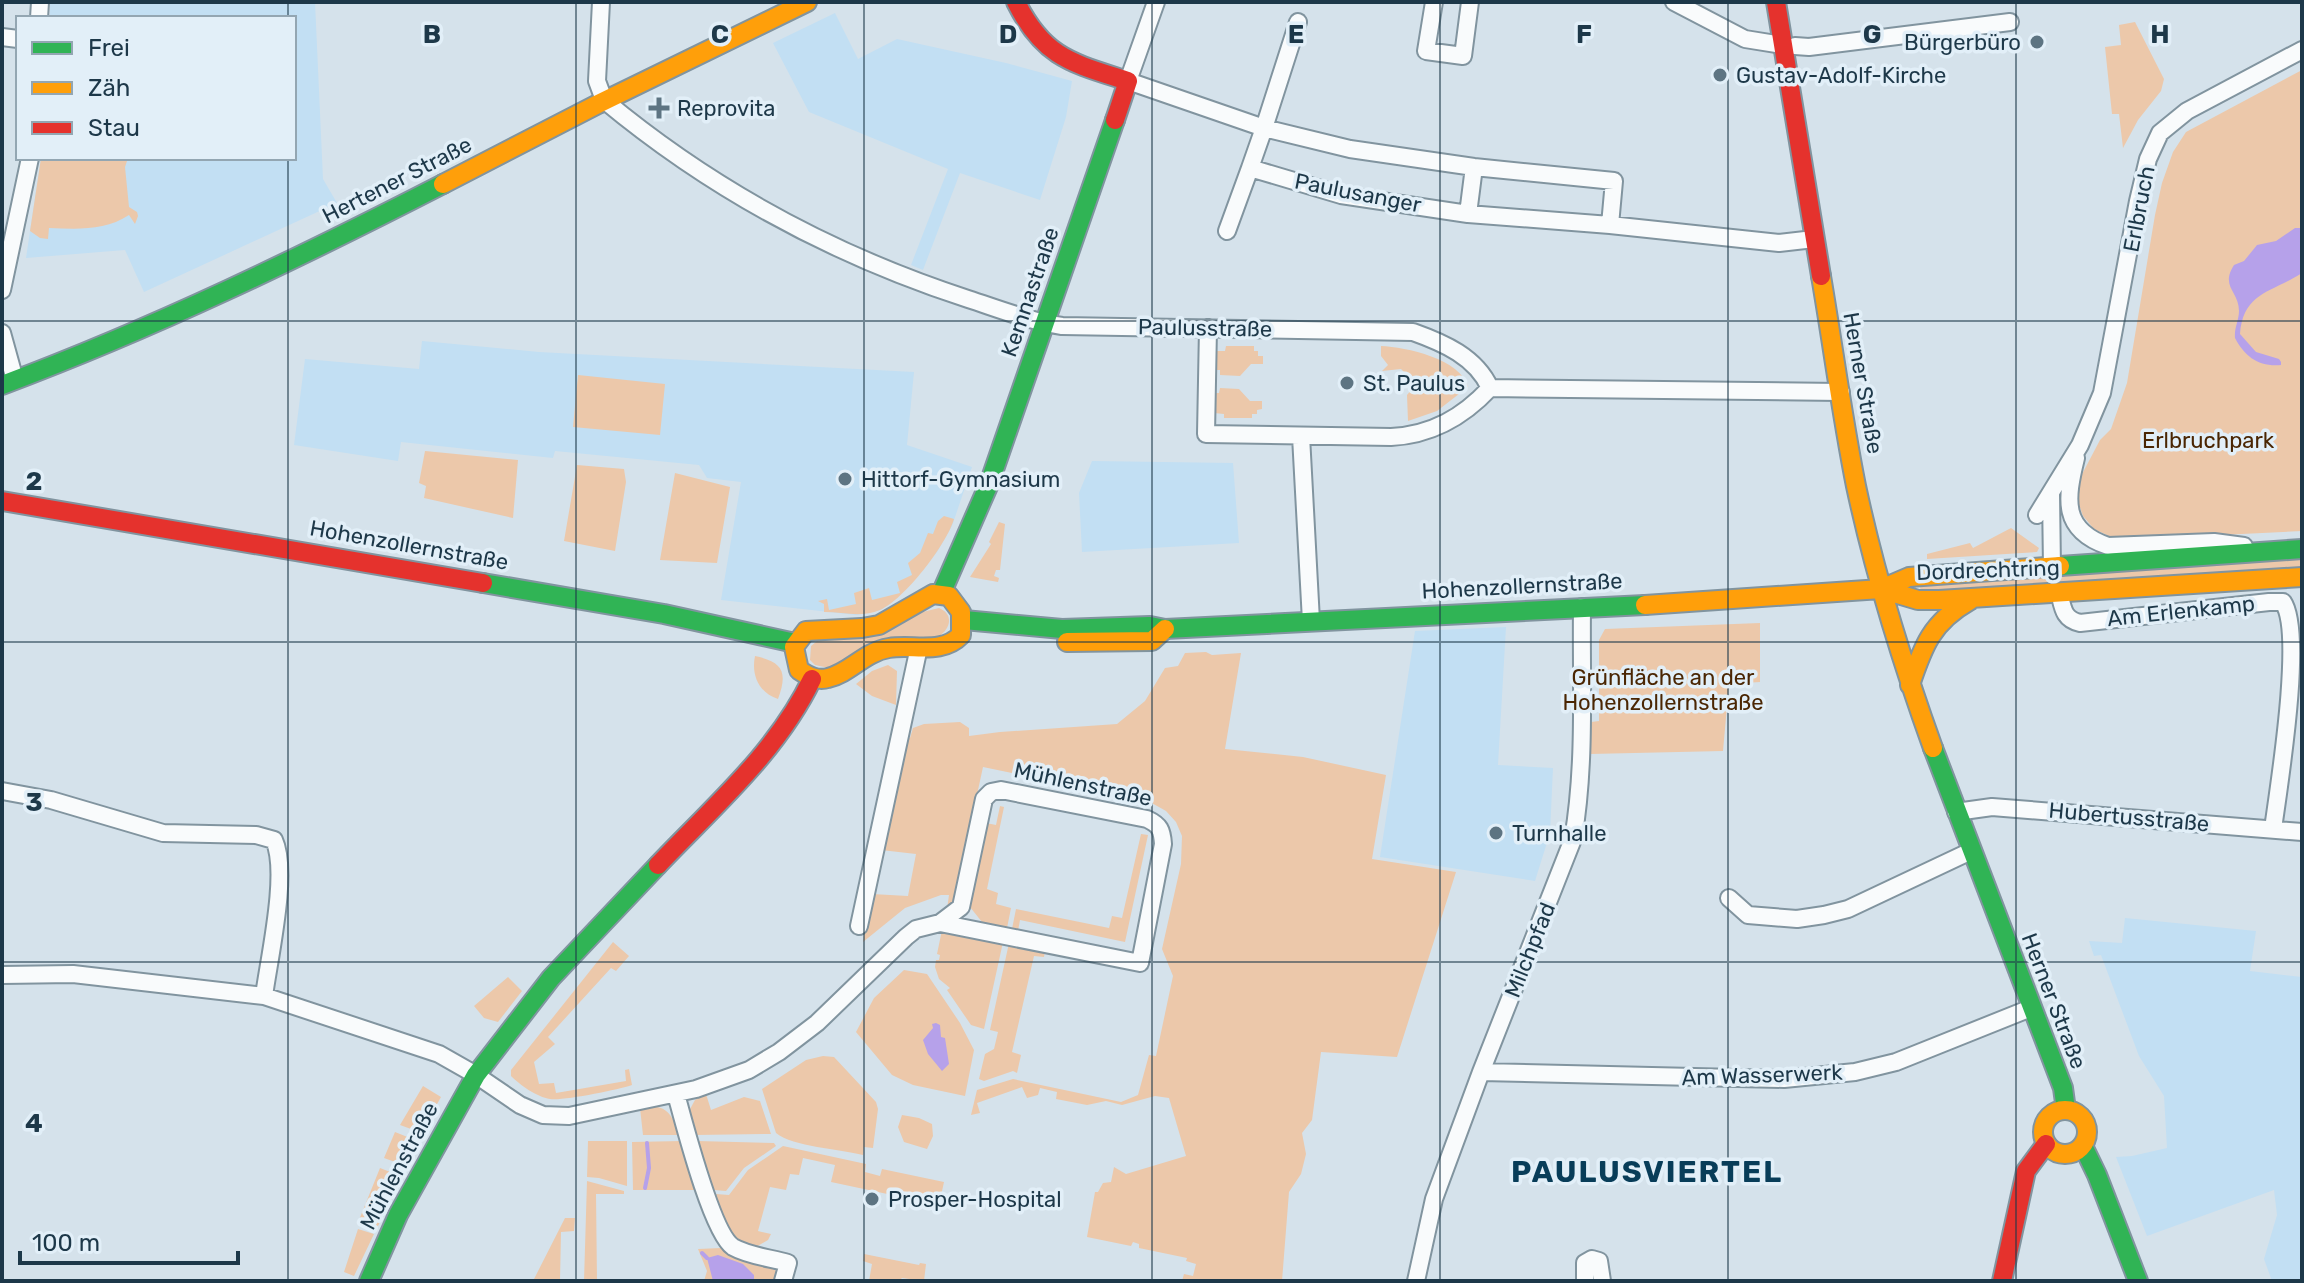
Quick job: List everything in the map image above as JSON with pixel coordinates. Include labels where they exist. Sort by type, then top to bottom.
[{"type":"main road","name":"Hertener Straße","points":[[6,384],[84,355],[286,264],[604,100],[807,2]]},
{"type":"main road","points":[[1016,2],[1032,34],[1048,49],[1064,59],[1128,81]]},
{"type":"main road","name":"Herner Straße","points":[[1776,2],[1788,45]]},
{"type":"main road","name":"Herner Straße","points":[[1790,2],[1790,85],[1856,484],[1881,589],[1910,685],[2063,1088],[2066,1110]]},
{"type":"main road","name":"Kemnastraße","points":[[941,594],[989,484],[1128,81]]},
{"type":"main road","name":"Hohenzollernstraße","points":[[5,499],[664,614],[795,643]]},
{"type":"main road","name":"Dordrechtring","points":[[1881,589],[1909,577],[2302,549]]},
{"type":"main road","name":"Dordrechtring","points":[[1881,589],[1918,600],[2302,577]]},
{"type":"main road","name":"Hohenzollernstraße","points":[[812,679],[835,677],[868,654],[880,650],[907,646],[949,646],[962,627],[1091,644],[1152,641],[1165,629],[1725,601],[1881,589]]},
{"type":"main road","points":[[812,679],[795,663],[795,643],[806,631],[861,629],[887,623],[927,597],[941,594],[958,603],[962,627]]},
{"type":"main road","points":[[1910,685],[1926,639],[1944,616],[1975,598]]},
{"type":"main road","name":"Mühlenstraße","points":[[369,1281],[398,1215],[476,1075],[551,978],[771,745],[798,708],[812,679]]},
{"type":"main road","points":[[2066,1110],[2081,1116],[2087,1131],[2083,1146],[2076,1152],[2060,1154],[2046,1144],[2043,1126],[2056,1111],[2066,1110]]},
{"type":"main road","points":[[2002,1281],[2026,1171],[2046,1144]]},
{"type":"main road","points":[[2083,1146],[2138,1281]]},
{"type":"street","points":[[601,2],[597,81],[604,100]]},
{"type":"street","name":"Kemnastraße","points":[[1128,81],[1156,2]]},
{"type":"street","points":[[1434,2],[1426,51],[1463,56],[1470,2]]},
{"type":"street","points":[[1674,2],[1745,39],[1809,47],[2010,22]]},
{"type":"street","points":[[1227,231],[1298,22]]},
{"type":"street","name":"Erlbruch","points":[[2093,541],[2072,517],[2068,491],[2080,445],[2102,393],[2148,159],[2160,133],[2187,111],[2302,50]]},
{"type":"street","name":"Paulusanger","points":[[1128,81],[1264,128],[1350,149],[1474,167],[1614,181],[1610,225]]},
{"type":"street","name":"Paulusstraße","points":[[604,100],[705,174],[781,220],[903,278],[1062,326],[1413,332],[1440,341],[1461,354],[1480,369],[1490,388]]},
{"type":"street","points":[[2,290],[30,160]]},
{"type":"street","points":[[1468,214],[1474,167]]},
{"type":"street","name":"Paulusanger","points":[[1250,168],[1341,195],[1468,214],[1779,243],[1814,239]]},
{"type":"street","points":[[1208,328],[1206,434],[1391,437],[1418,434],[1469,410],[1490,388],[1841,392]]},
{"type":"street","points":[[2,333],[6,384]]},
{"type":"street","points":[[1301,436],[1311,621]]},
{"type":"street","name":"Erlbruch","points":[[2037,515],[2080,445]]},
{"type":"street","points":[[2051,489],[2052,568]]},
{"type":"street","name":"Dordrechtring","points":[[2093,541],[2108,546],[2214,542],[2274,550]]},
{"type":"street","name":"Am Erlenkamp","points":[[2059,592],[2065,614],[2070,620],[2080,623],[2283,602],[2292,616],[2297,666],[2273,829]]},
{"type":"street","name":"Milchpfad","points":[[1416,1281],[1434,1199],[1573,839],[1580,779],[1582,607]]},
{"type":"street","points":[[859,926],[919,647]]},
{"type":"street","points":[[2,791],[51,800],[163,833],[256,835],[274,840],[279,858],[276,910],[264,996]]},
{"type":"street","name":"Mühlenstraße","points":[[476,1075],[520,1105],[543,1115],[580,1115],[718,1083],[749,1070],[817,1023],[916,929],[940,923],[961,907],[984,799],[991,792],[1023,793],[1147,819],[1157,823],[1162,832],[1163,844],[1140,963],[940,923]]},
{"type":"street","name":"Hubertusstraße","points":[[1956,812],[1992,807],[2302,832]]},
{"type":"street","points":[[1729,898],[1748,915],[1783,919],[1824,915],[1848,909],[1971,851]]},
{"type":"street","points":[[2,975],[73,974],[264,996],[439,1054],[476,1075]]},
{"type":"street","name":"Am Wasserwerk","points":[[1481,1072],[1784,1079],[1855,1072],[1896,1062],[2031,1008]]},
{"type":"street","points":[[676,1094],[688,1138],[724,1237],[740,1250],[788,1263],[783,1281]]},
{"type":"street","points":[[1585,1281],[1585,1263],[1592,1259],[1601,1264],[1602,1281]]},
{"type":"shaded area","points":[[50,2],[315,2],[323,179],[337,203],[144,292],[125,250],[26,258],[41,160],[296,160],[296,16],[50,16]]},
{"type":"shaded area","points":[[835,13],[858,59],[897,39],[1072,81],[1066,117],[1040,200],[960,173],[923,270],[911,265],[948,169],[809,112],[773,43]]},
{"type":"shaded area","points":[[2295,228],[2302,228],[2302,273],[2253,301],[2242,320],[2240,334],[2256,352],[2281,362],[2281,365],[2266,364],[2243,351],[2235,338],[2239,311],[2229,284],[2230,272],[2257,245],[2276,241]]},
{"type":"shaded area","name":"Hittorf-Gymnasium","points":[[422,341],[539,352],[914,372],[907,445],[972,467],[952,526],[937,552],[881,610],[856,615],[721,600],[741,482],[707,478],[699,465],[555,451],[553,458],[401,442],[398,461],[294,445],[305,359],[419,369]]},
{"type":"shaded area","points":[[1092,461],[1233,463],[1239,543],[1082,552],[1079,493]]},
{"type":"shaded area","points":[[1506,627],[1498,765],[1553,768],[1550,833],[1535,881],[1380,857],[1415,631]]},
{"type":"shaded area","points":[[2125,918],[2256,931],[2250,971],[2302,977],[2302,1281],[2272,1281],[2264,1259],[2277,1215],[2274,1190],[2147,1236],[2116,1157],[2167,1148],[2164,1096],[2139,1056],[2101,955],[2094,956],[2089,941],[2122,943]]},
{"type":"shaded area","points":[[932,1024],[940,1025],[941,1037],[945,1038],[949,1064],[942,1071],[928,1054],[923,1040],[933,1028]]},
{"type":"shaded area","points":[[718,1255],[743,1264],[754,1275],[754,1281],[713,1281],[707,1258]]},
{"type":"green space","points":[[2135,22],[2164,79],[2161,91],[2138,120],[2123,148],[2119,114],[2112,114],[2105,47],[2121,45],[2119,25]]},
{"type":"green space","name":"Erlbruchpark","points":[[2302,70],[2302,531],[2139,539],[2109,536],[2094,529],[2083,516],[2077,499],[2080,478],[2100,440],[2111,429],[2127,383],[2155,215],[2173,152],[2186,132]]},
{"type":"green space","points":[[41,160],[127,160],[125,167],[129,207],[137,212],[135,224],[129,215],[101,226],[49,228],[48,239],[30,231]]},
{"type":"green space","points":[[1226,346],[1254,346],[1258,356],[1263,356],[1263,364],[1251,364],[1240,376],[1220,375],[1220,370],[1214,370],[1214,351],[1225,351]]},
{"type":"green space","points":[[1381,346],[1418,352],[1444,362],[1463,377],[1468,387],[1437,411],[1408,421],[1407,395],[1413,381],[1401,369],[1382,371],[1388,365],[1381,356]]},
{"type":"green space","points":[[578,375],[665,384],[660,435],[573,427]]},
{"type":"green space","points":[[1220,388],[1239,389],[1250,401],[1262,401],[1262,409],[1252,414],[1252,418],[1224,418],[1224,414],[1214,413],[1214,393],[1219,393]]},
{"type":"green space","points":[[425,451],[518,460],[513,518],[424,498],[426,486],[419,483]]},
{"type":"green space","points":[[577,465],[624,469],[626,482],[615,551],[564,541]]},
{"type":"green space","points":[[675,473],[730,487],[717,563],[660,560]]},
{"type":"green space","points":[[944,516],[954,519],[943,542],[912,583],[890,604],[866,614],[824,612],[824,604],[818,601],[827,599],[829,610],[856,604],[854,593],[869,588],[872,600],[900,593],[897,582],[912,575],[908,563],[920,553],[928,533],[933,534],[938,521]]},
{"type":"green space","points":[[999,522],[1005,524],[1000,570],[996,570],[994,576],[999,578],[998,582],[970,577],[991,544],[989,542]]},
{"type":"green space","points":[[2011,528],[2039,548],[2037,552],[1927,559],[1927,554],[1970,543],[1973,548]]},
{"type":"green space","points":[[2302,556],[2302,568],[1921,592],[1920,586]]},
{"type":"green space","points":[[939,608],[947,614],[949,622],[938,637],[829,668],[815,665],[810,660],[811,646],[822,637]]},
{"type":"green space","name":"Grünfläche an der Hohenzollernstraße","points":[[1760,623],[1760,682],[1729,684],[1723,751],[1590,754],[1591,722],[1599,721],[1599,640],[1605,629]]},
{"type":"green space","points":[[1206,652],[1212,655],[1241,653],[1225,749],[1303,757],[1386,775],[1372,859],[1456,872],[1397,1057],[1321,1052],[1312,1120],[1302,1133],[1306,1154],[1301,1174],[1289,1192],[1282,1281],[1182,1281],[1184,1274],[1193,1276],[1196,1264],[1186,1261],[1187,1258],[1139,1248],[1139,1244],[1133,1242],[1131,1246],[1087,1237],[1095,1192],[1103,1183],[1111,1182],[1114,1167],[1126,1174],[1186,1156],[1169,1098],[1155,1096],[1122,1105],[1106,1101],[1087,1105],[1056,1099],[1057,1092],[1040,1088],[1038,1095],[1027,1098],[1022,1087],[977,1103],[980,1113],[971,1115],[977,1090],[1013,1079],[1121,1102],[1138,1095],[1149,1055],[1156,1056],[1173,976],[1162,949],[1181,864],[1182,836],[1176,822],[1166,811],[1150,802],[983,767],[954,901],[947,909],[949,895],[941,895],[905,908],[863,942],[872,894],[908,896],[916,854],[881,850],[907,738],[910,738],[913,728],[924,724],[960,722],[969,728],[969,736],[1117,724],[1145,701],[1165,668],[1178,666],[1185,653]]},
{"type":"green space","points":[[755,656],[772,661],[781,670],[783,682],[778,699],[761,688],[754,670]]},
{"type":"green space","points":[[888,665],[897,671],[896,705],[872,696],[856,684],[872,671]]},
{"type":"green space","points":[[1000,806],[1004,807],[987,889],[998,893],[996,904],[1011,908],[1007,928],[982,922],[970,907],[986,823],[996,825]]},
{"type":"green space","points":[[1141,834],[1148,835],[1125,942],[1020,920],[1018,931],[1012,929],[1016,909],[1109,928],[1112,916],[1122,918]]},
{"type":"green space","points":[[942,930],[1003,942],[984,1029],[971,1025],[947,990],[950,988],[939,979],[935,967],[940,955],[937,954]]},
{"type":"green space","points":[[613,942],[629,956],[616,971],[611,968],[548,1037],[555,1044],[534,1062],[539,1084],[554,1083],[556,1093],[626,1081],[625,1070],[629,1069],[632,1085],[557,1099],[534,1093],[511,1076],[511,1070]]},
{"type":"green space","points":[[1009,943],[1045,951],[1044,957],[1034,956],[1012,1052],[1021,1055],[1017,1073],[1013,1071],[984,1081],[979,1079],[985,1054],[994,1049],[998,1032],[990,1030]]},
{"type":"green space","points":[[904,970],[927,974],[974,1050],[965,1096],[913,1085],[892,1075],[856,1032],[874,998]]},
{"type":"green space","points":[[508,977],[522,991],[498,1022],[484,1018],[474,1006]]},
{"type":"green space","points":[[834,1057],[876,1102],[878,1109],[873,1148],[864,1147],[863,1155],[805,1145],[776,1133],[762,1089],[806,1060]]},
{"type":"green space","points":[[423,1086],[441,1097],[432,1113],[428,1112],[422,1133],[400,1125]]},
{"type":"green space","points":[[706,1094],[711,1110],[744,1097],[760,1101],[771,1134],[695,1135],[689,1111],[695,1100]]},
{"type":"green space","points":[[648,1106],[665,1110],[679,1135],[643,1135],[640,1108]]},
{"type":"green space","points":[[902,1115],[932,1124],[933,1136],[927,1149],[904,1142],[898,1127]]},
{"type":"green space","points":[[395,1132],[420,1142],[409,1167],[384,1158]]},
{"type":"green space","points":[[588,1141],[627,1141],[627,1186],[587,1177]]},
{"type":"green space","points":[[682,1141],[698,1190],[633,1190],[632,1142]]},
{"type":"green space","points":[[697,1141],[774,1143],[776,1146],[744,1168],[726,1191],[714,1190]]},
{"type":"green space","points":[[783,1146],[866,1164],[865,1172],[880,1176],[882,1169],[944,1182],[939,1205],[831,1182],[835,1165],[803,1158],[799,1175],[790,1174],[786,1190],[770,1187],[758,1231],[771,1234],[768,1240],[756,1247],[747,1244],[728,1228],[716,1194],[729,1195],[748,1170]]},
{"type":"green space","points":[[380,1168],[403,1177],[378,1226],[359,1220]]},
{"type":"green space","points":[[587,1181],[624,1191],[624,1194],[596,1194],[597,1281],[584,1281]]},
{"type":"green space","points":[[565,1218],[575,1218],[574,1231],[561,1232],[560,1281],[533,1281]]},
{"type":"green space","points":[[358,1229],[374,1234],[354,1276],[344,1272]]},
{"type":"green space","points":[[721,1248],[769,1264],[778,1273],[778,1281],[704,1281],[707,1271],[698,1249]]},
{"type":"green space","points":[[864,1254],[926,1264],[924,1281],[902,1278],[899,1281],[869,1281],[872,1264],[863,1261]]},
{"type":"waterway","points":[[645,1188],[649,1168],[647,1143]]},
{"type":"waterway","points":[[702,1253],[707,1258]]},
{"type":"traffic: fast","points":[[941,594],[989,484],[1115,120]]},
{"type":"traffic: fast","points":[[2,385],[226,291],[443,184]]},
{"type":"traffic: fast","points":[[2060,566],[2302,549]]},
{"type":"traffic: fast","points":[[483,583],[664,614],[795,643]]},
{"type":"traffic: fast","points":[[964,620],[1062,629],[1150,626],[1165,629],[1645,605]]},
{"type":"traffic: fast","points":[[1933,748],[2063,1088],[2066,1110]]},
{"type":"traffic: fast","points":[[369,1281],[398,1215],[476,1075],[551,978],[658,865]]},
{"type":"traffic: fast","points":[[2083,1146],[2138,1281]]},
{"type":"traffic: slow","points":[[443,184],[807,2]]},
{"type":"traffic: slow","points":[[1821,276],[1863,519],[1890,618],[1933,748]]},
{"type":"traffic: slow","points":[[1645,605],[1881,589],[1909,577],[2060,566]]},
{"type":"traffic: slow","points":[[1881,589],[1918,600],[1939,600],[2302,577]]},
{"type":"traffic: slow","points":[[933,594],[949,596],[961,612],[961,635],[953,641],[936,647],[880,650],[843,672],[824,679],[799,670],[794,647],[806,631],[879,625],[933,594]]},
{"type":"traffic: slow","points":[[1910,685],[1930,636],[1956,609],[1969,601]]},
{"type":"traffic: slow","points":[[1067,642],[1152,641],[1165,629]]},
{"type":"traffic: slow","points":[[2065,1110],[2081,1116],[2087,1132],[2081,1148],[2065,1154],[2049,1148],[2043,1132],[2049,1116],[2065,1110]]},
{"type":"traffic: jam","points":[[1016,2],[1037,35],[1049,47],[1075,63],[1128,81],[1115,120]]},
{"type":"traffic: jam","points":[[1776,2],[1821,276]]},
{"type":"traffic: jam","points":[[2,501],[483,583]]},
{"type":"traffic: jam","points":[[658,865],[762,755],[798,706],[812,679]]},
{"type":"traffic: jam","points":[[2002,1281],[2026,1171],[2046,1144]]},
{"type":"place","name":"Bürgerbüro","points":[[2037,42]]},
{"type":"place","name":"Gustav-Adolf-Kirche","points":[[1720,75]]},
{"type":"place","name":"Reprovita","points":[[659,108]]},
{"type":"place","name":"St. Paulus","points":[[1347,383]]},
{"type":"place","name":"Hittorf-Gymnasium","points":[[845,479]]},
{"type":"place","name":"Turnhalle","points":[[1496,833]]},
{"type":"place","name":"Prosper-Hospital","points":[[872,1199]]},
{"type":"district","name":"PAULUSVIERTEL","points":[[1647,1172]]}]
